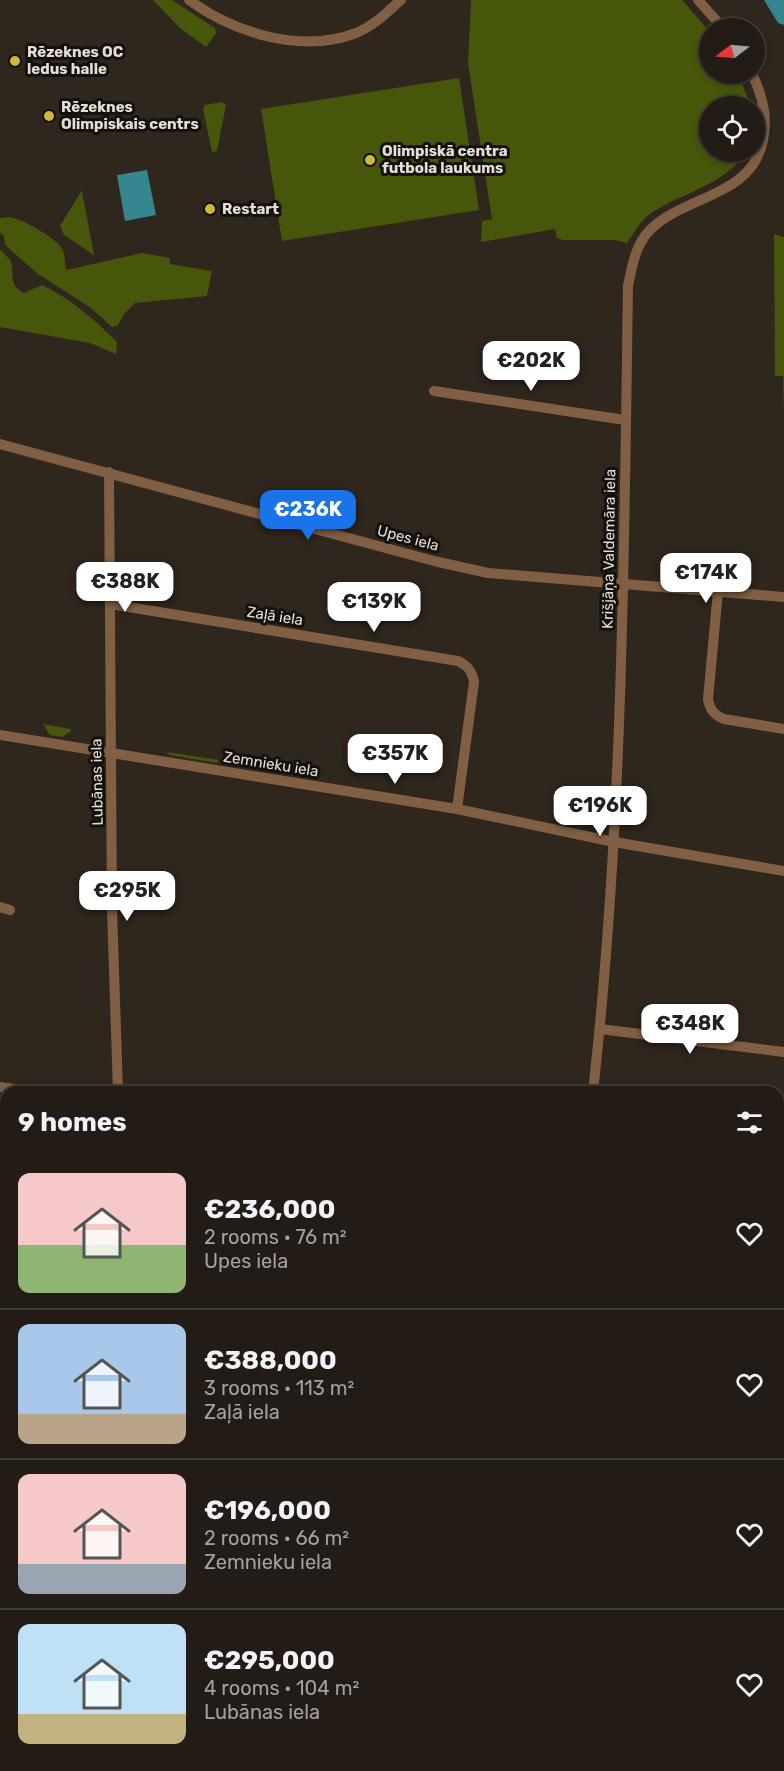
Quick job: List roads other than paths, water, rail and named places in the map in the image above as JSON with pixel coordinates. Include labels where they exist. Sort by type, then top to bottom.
[{"type":"street","points":[[189,0],[212,16],[245,29],[286,39],[312,42],[356,33],[380,19],[401,0]]},
{"type":"street","points":[[698,0],[714,18]]},
{"type":"street","name":"Krišjāņa Valdemāra iela","points":[[594,1086],[614,842],[625,582],[628,286],[636,254],[651,229],[733,185],[752,166],[762,148],[765,126],[763,104],[756,84]]},
{"type":"street","points":[[434,391],[625,420]]},
{"type":"street","name":"Upes iela","points":[[0,444],[488,573],[625,582],[784,597]]},
{"type":"street","name":"Lubānas iela","points":[[110,472],[112,909],[118,1086]]},
{"type":"street","points":[[718,591],[709,708],[716,716],[724,719],[784,729]]},
{"type":"street","name":"Zaļā iela","points":[[110,604],[459,661],[466,665],[472,672],[474,682],[457,809]]},
{"type":"street","name":"Zemnieku iela","points":[[0,735],[457,809],[614,842],[784,871]]},
{"type":"street","points":[[600,1029],[784,1052]]},
{"type":"water","points":[[764,0],[784,0],[784,25],[778,23]]},
{"type":"water","points":[[147,170],[156,215],[125,221],[117,175]]},
{"type":"place","name":"Rēzeknes OC ledus halle","points":[[15,61]]},
{"type":"place","name":"Rēzeknes Olimpiskais centrs","points":[[49,116]]},
{"type":"place","name":"Olimpiskā centra futbola laukums","points":[[370,160]]},
{"type":"place","name":"Restart","points":[[210,209]]}]
